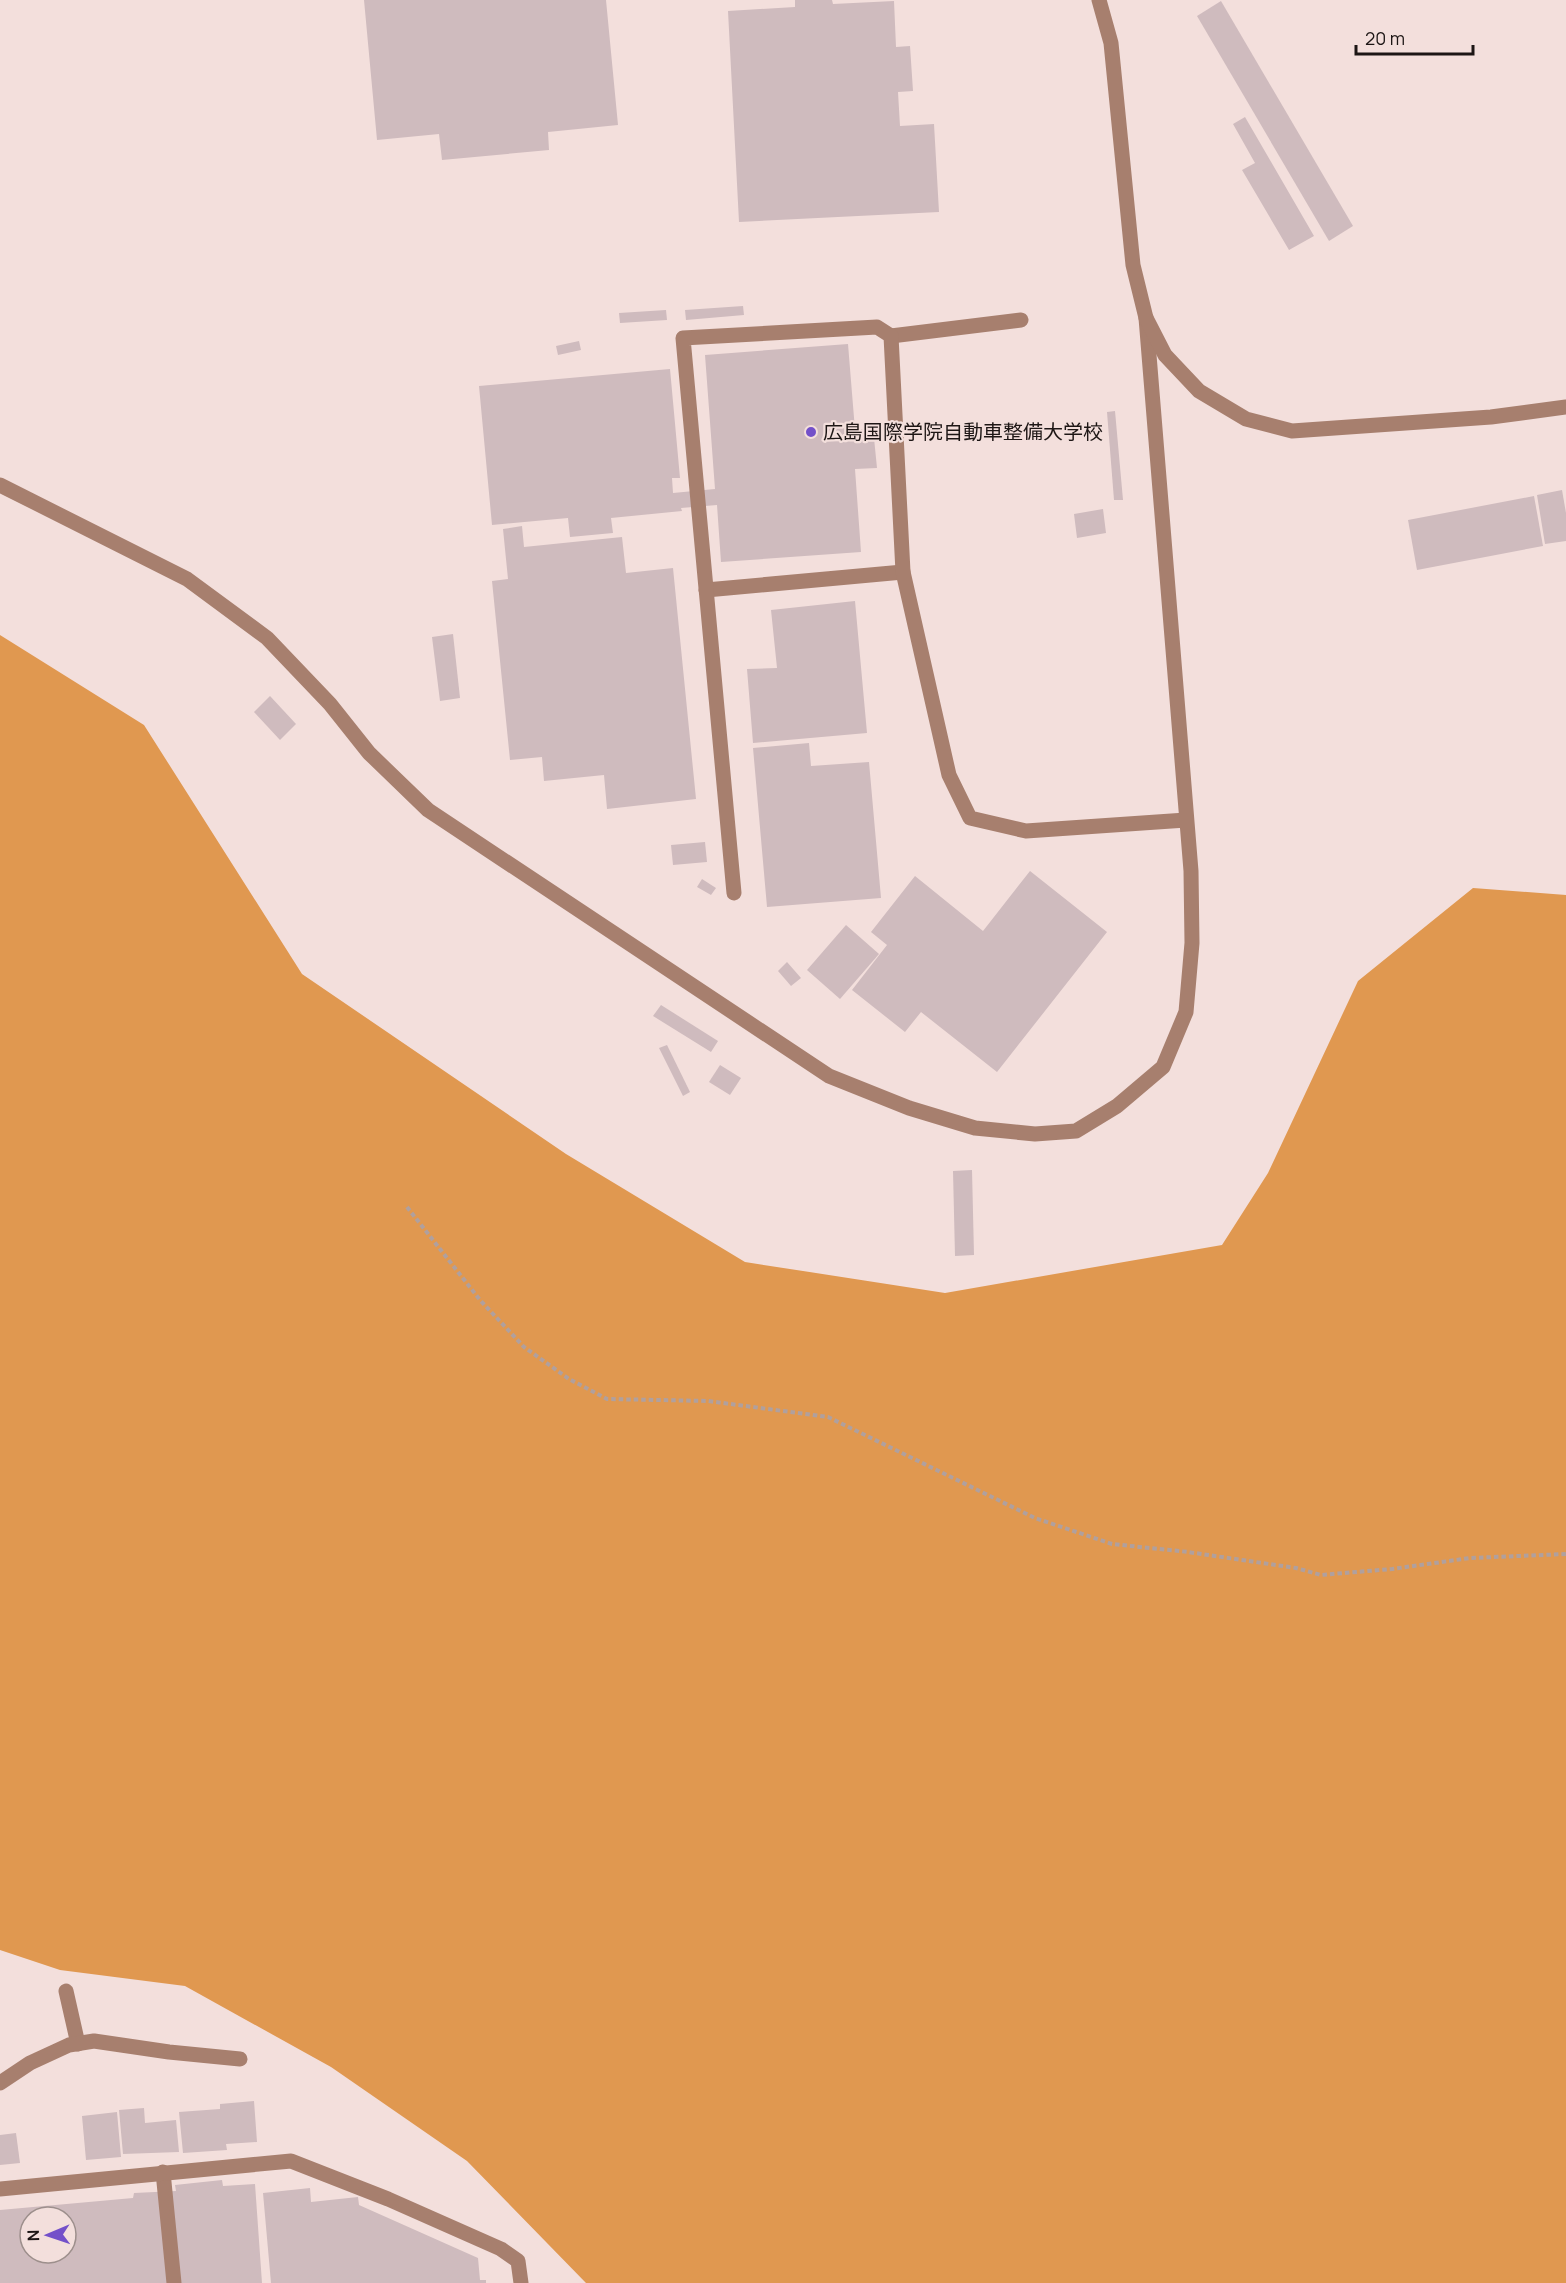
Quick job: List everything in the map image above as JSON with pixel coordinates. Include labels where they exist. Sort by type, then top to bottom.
[{"type":"street","points":[[0,485],[187,579],[267,638],[330,705],[369,753],[428,810],[829,1076],[909,1108],[975,1128],[1035,1134],[1076,1131],[1117,1106],[1163,1067],[1186,1012],[1192,943],[1191,871],[1146,318],[1133,265],[1111,43],[1099,0]]},
{"type":"street","points":[[1146,318],[1165,355],[1199,392],[1246,419],[1292,431],[1491,417],[1566,407]]},
{"type":"street","points":[[734,893],[683,338],[877,327],[891,336],[1021,320]]},
{"type":"street","points":[[891,336],[903,572],[949,775],[970,818],[1026,831],[1186,820]]},
{"type":"street","points":[[706,590],[903,572]]},
{"type":"street","points":[[66,1991],[78,2044]]},
{"type":"street","points":[[0,2083],[30,2063],[78,2044],[94,2041],[240,2059]]},
{"type":"street","points":[[0,2189],[291,2161],[388,2199],[501,2249],[518,2261],[521,2283]]},
{"type":"street","points":[[163,2172],[174,2283]]},
{"type":"path","points":[[407,1207],[480,1300],[524,1347],[568,1379],[607,1399],[708,1401],[828,1418],[1035,1518],[1112,1544],[1231,1558],[1321,1575],[1392,1569],[1470,1558],[1566,1554]]},
{"type":"shaded area","points":[[0,635],[144,725],[302,974],[566,1154],[745,1262],[945,1293],[1222,1245],[1268,1173],[1358,981],[1473,888],[1566,895],[1566,2283],[586,2283],[467,2161],[331,2067],[185,1986],[60,1970],[0,1950]]},
{"type":"building","points":[[364,0],[606,0],[618,125],[548,132],[549,150],[442,160],[439,134],[377,140]]},
{"type":"building","points":[[795,0],[832,0],[833,4],[894,1],[896,47],[910,46],[913,91],[898,92],[900,126],[934,124],[939,212],[739,222],[728,11],[795,7]]},
{"type":"building","points":[[1221,1],[1353,226],[1329,241],[1197,16]]},
{"type":"building","points":[[1245,117],[1314,236],[1289,250],[1242,170],[1255,163],[1233,124]]},
{"type":"building","points":[[743,306],[744,315],[686,320],[685,310]]},
{"type":"building","points":[[666,310],[667,320],[620,323],[619,313]]},
{"type":"building","points":[[579,341],[581,350],[558,355],[556,346]]},
{"type":"building","points":[[848,344],[855,430],[873,428],[877,468],[855,469],[861,552],[721,562],[717,505],[611,518],[613,533],[570,537],[568,518],[492,525],[479,386],[670,369],[680,478],[672,478],[673,493],[715,489],[705,355]]},
{"type":"building","points":[[1115,411],[1123,500],[1114,500],[1107,412]]},
{"type":"building","points":[[1562,490],[1566,513],[1566,541],[1545,544],[1537,495]]},
{"type":"building","points":[[1534,496],[1543,546],[1417,570],[1408,520]]},
{"type":"building","points":[[1103,509],[1106,533],[1077,538],[1074,514]]},
{"type":"building","points":[[522,526],[524,547],[622,537],[626,573],[673,568],[696,799],[607,809],[604,775],[544,781],[542,757],[510,760],[492,581],[508,579],[503,529]]},
{"type":"building","points":[[855,601],[867,733],[753,743],[747,669],[777,668],[771,610]]},
{"type":"building","points":[[453,634],[460,698],[440,701],[432,637]]},
{"type":"building","points":[[270,696],[296,724],[280,740],[254,712]]},
{"type":"building","points":[[809,743],[811,766],[869,762],[881,898],[767,907],[753,748]]},
{"type":"building","points":[[705,842],[707,862],[673,865],[671,845]]},
{"type":"building","points":[[1030,871],[1107,932],[997,1072],[921,1012],[905,1032],[852,990],[887,945],[871,932],[915,876],[983,931]]},
{"type":"building","points":[[702,879],[716,888],[711,895],[697,887]]},
{"type":"building","points":[[846,925],[879,954],[840,999],[807,970]]},
{"type":"building","points":[[787,962],[801,978],[791,986],[778,971]]},
{"type":"building","points":[[661,1005],[718,1041],[711,1052],[653,1016]]},
{"type":"building","points":[[667,1045],[690,1092],[683,1096],[659,1048]]},
{"type":"building","points":[[720,1065],[741,1078],[730,1095],[709,1082]]},
{"type":"building","points":[[972,1170],[974,1255],[955,1256],[953,1171]]},
{"type":"building","points":[[254,2101],[257,2142],[226,2144],[227,2150],[183,2153],[179,2112],[220,2109],[220,2104]]},
{"type":"building","points":[[144,2108],[145,2123],[176,2120],[179,2152],[123,2154],[119,2110]]},
{"type":"building","points":[[117,2112],[121,2157],[86,2160],[82,2116]]},
{"type":"building","points":[[16,2133],[20,2163],[0,2165],[0,2135]]},
{"type":"building","points":[[222,2180],[223,2186],[255,2184],[262,2283],[0,2283],[0,2210],[18,2208],[18,2265],[78,2265],[78,2205],[55,2205],[133,2198],[134,2193],[176,2191],[175,2185]]},
{"type":"building","points":[[310,2188],[311,2202],[358,2197],[359,2205],[478,2258],[480,2280],[486,2280],[486,2283],[271,2283],[263,2193]]},
{"type":"place","name":"広島国際学院自動車整備大学校","points":[[811,432]]}]
